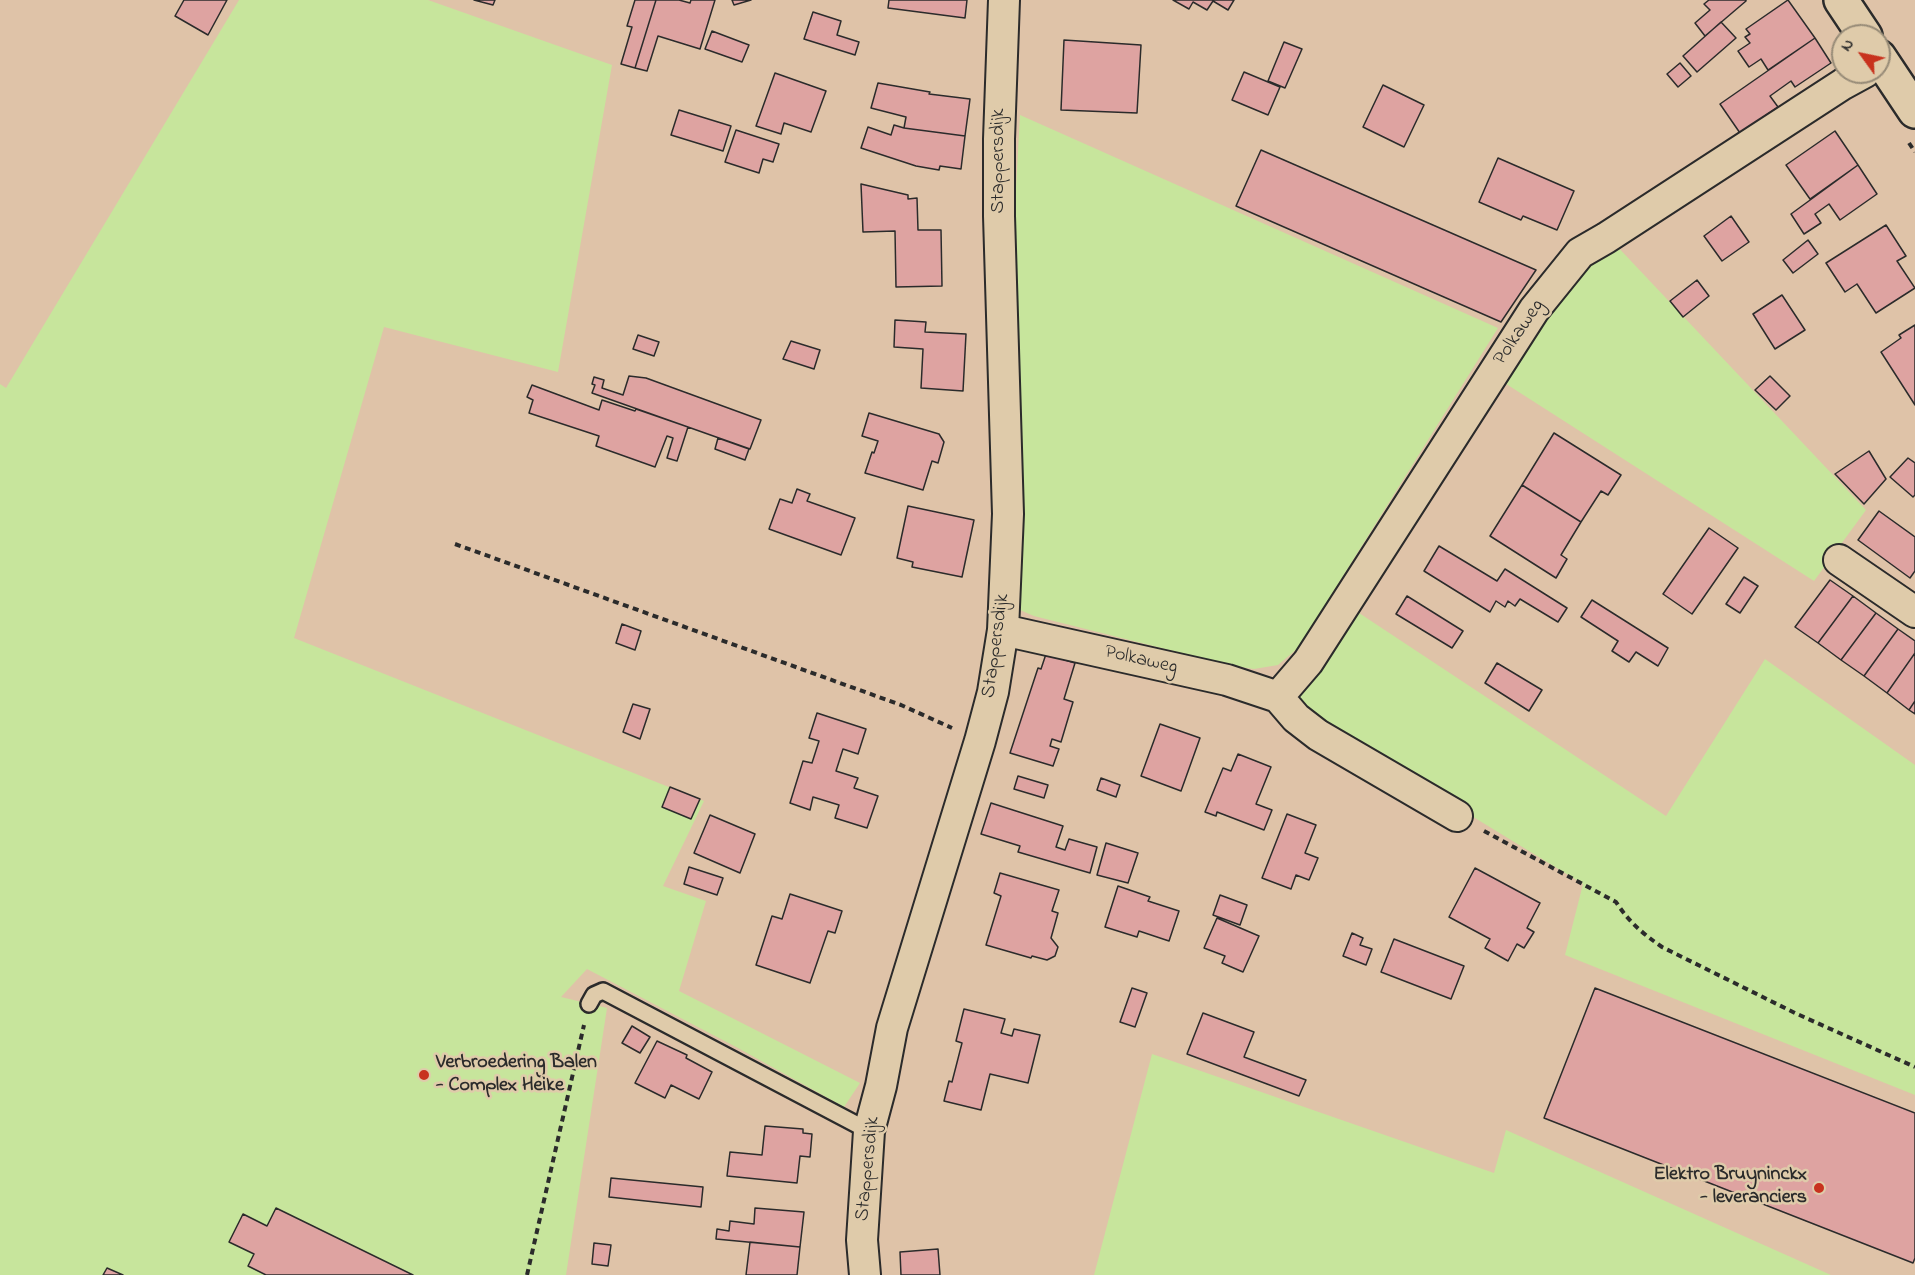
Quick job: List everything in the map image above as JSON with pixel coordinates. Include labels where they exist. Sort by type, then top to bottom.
[{"type":"main road","points":[[1841,0],[1857,24]]},
{"type":"main road","points":[[1891,81],[1915,111]]},
{"type":"street","name":"Stappersdijk","points":[[865,1275],[862,1240],[869,1131],[881,1086],[892,1028],[980,741],[993,692],[1002,630],[1008,514],[999,216],[1004,0]]},
{"type":"street","name":"Polkaweg","points":[[1002,630],[1227,680],[1278,697],[1308,662],[1534,310],[1580,253],[1843,84]]},
{"type":"street","points":[[1839,560],[1915,612]]},
{"type":"street","points":[[1278,697],[1296,718],[1318,735],[1457,816]]},
{"type":"lane","points":[[589,1004],[594,995],[603,991],[869,1131]]},
{"type":"path","points":[[455,544],[901,705],[980,741]]},
{"type":"path","points":[[1457,816],[1616,902],[1628,920],[1662,947],[1795,1013],[1915,1067]]},
{"type":"path","points":[[527,1275],[589,1004]]},
{"type":"green space","points":[[239,0],[428,0],[612,65],[558,372],[384,327],[294,638],[704,801],[663,886],[706,901],[679,991],[860,1083],[844,1107],[738,1048],[587,969],[561,997],[607,1008],[566,1275],[0,1275],[0,384],[6,388]]},
{"type":"green space","points":[[1020,115],[1498,328],[1298,648],[1278,665],[1254,669],[1233,666],[1034,616],[1020,610],[1021,425],[1014,225]]},
{"type":"green space","points":[[1614,243],[1866,510],[1814,581],[1500,380],[1574,278]]},
{"type":"green space","points":[[1353,609],[1666,816],[1765,659],[1915,765],[1915,1095],[1565,955],[1583,884],[1313,719],[1304,711],[1298,698]]},
{"type":"green space","points":[[1152,1054],[1494,1173],[1506,1130],[1831,1275],[1094,1275]]},
{"type":"building","points":[[184,0],[227,0],[208,35],[175,16]]},
{"type":"building","points":[[474,0],[495,0],[493,5]]},
{"type":"building","points":[[635,0],[656,0],[635,68],[621,64],[632,27],[627,26]]},
{"type":"building","points":[[656,0],[679,0],[690,3],[691,0],[715,0],[700,49],[658,36],[647,71],[635,68]]},
{"type":"building","points":[[732,0],[751,0],[734,5]]},
{"type":"building","points":[[889,0],[967,0],[965,18],[888,8]]},
{"type":"building","points":[[1173,0],[1234,0],[1228,10],[1213,1],[1207,10],[1193,2],[1189,9]]},
{"type":"building","points":[[1709,0],[1746,1],[1705,36],[1695,23],[1710,10],[1704,4]]},
{"type":"building","points":[[1788,0],[1815,38],[1768,70],[1761,59],[1749,67],[1738,51],[1750,43],[1745,37],[1750,34],[1746,29]]},
{"type":"building","points":[[813,12],[841,21],[837,35],[859,42],[855,55],[804,39]]},
{"type":"building","points":[[1721,22],[1736,38],[1697,72],[1683,56]]},
{"type":"building","points":[[712,31],[749,45],[742,62],[705,49]]},
{"type":"building","points":[[1815,38],[1831,63],[1795,87],[1791,81],[1770,96],[1778,107],[1740,133],[1720,104]]},
{"type":"building","points":[[1064,40],[1141,45],[1137,113],[1061,110]]},
{"type":"building","points":[[1284,42],[1302,49],[1285,88],[1268,81]]},
{"type":"building","points":[[1680,63],[1691,76],[1678,87],[1667,74]]},
{"type":"building","points":[[1244,72],[1280,87],[1268,115],[1232,100]]},
{"type":"building","points":[[775,73],[826,91],[811,132],[784,123],[781,134],[756,126]]},
{"type":"building","points":[[878,83],[930,92],[929,94],[970,99],[965,136],[904,128],[906,117],[871,108]]},
{"type":"building","points":[[1383,85],[1424,105],[1404,147],[1363,127]]},
{"type":"building","points":[[679,110],[731,126],[723,151],[671,135]]},
{"type":"building","points":[[894,125],[965,136],[961,169],[940,166],[939,170],[916,166],[861,148],[868,127],[891,135]]},
{"type":"building","points":[[736,130],[779,144],[773,162],[763,159],[759,173],[725,162]]},
{"type":"building","points":[[1835,131],[1858,165],[1810,199],[1786,165]]},
{"type":"building","points":[[1261,150],[1536,270],[1501,322],[1236,206]]},
{"type":"building","points":[[1498,158],[1574,191],[1557,230],[1523,216],[1521,220],[1479,202]]},
{"type":"building","points":[[1858,165],[1877,194],[1840,220],[1829,204],[1815,214],[1821,223],[1804,234],[1791,214]]},
{"type":"building","points":[[861,184],[908,195],[908,199],[917,198],[918,230],[941,230],[942,286],[896,287],[895,231],[863,232]]},
{"type":"building","points":[[1731,216],[1749,242],[1722,261],[1704,236]]},
{"type":"building","points":[[1886,225],[1906,256],[1897,261],[1915,288],[1876,313],[1857,284],[1845,292],[1826,263]]},
{"type":"building","points":[[1808,240],[1818,254],[1793,273],[1783,260]]},
{"type":"building","points":[[1697,280],[1709,296],[1683,317],[1670,301]]},
{"type":"building","points":[[1782,295],[1805,330],[1775,349],[1753,314]]},
{"type":"building","points":[[895,320],[926,322],[925,332],[966,334],[963,391],[921,388],[923,349],[894,347]]},
{"type":"building","points":[[1915,325],[1915,405],[1881,352],[1901,338],[1899,335]]},
{"type":"building","points":[[638,335],[659,342],[654,356],[633,349]]},
{"type":"building","points":[[791,341],[820,350],[814,369],[783,359]]},
{"type":"building","points":[[629,376],[646,378],[761,420],[750,449],[592,393],[595,385],[592,384],[594,377],[604,380],[602,388],[623,395]]},
{"type":"building","points":[[1770,376],[1790,396],[1776,410],[1755,390]]},
{"type":"building","points":[[532,385],[599,410],[602,400],[688,427],[677,461],[667,458],[673,438],[667,436],[655,467],[596,446],[599,436],[529,413],[533,400],[527,397]]},
{"type":"building","points":[[869,413],[939,434],[944,442],[938,463],[932,461],[923,490],[865,473],[878,441],[862,436]]},
{"type":"building","points":[[1554,433],[1621,475],[1608,495],[1601,491],[1581,522],[1522,485]]},
{"type":"building","points":[[718,438],[749,449],[745,460],[715,449]]},
{"type":"building","points":[[1869,451],[1886,479],[1864,504],[1835,474]]},
{"type":"building","points":[[1908,458],[1915,463],[1915,495],[1913,497],[1890,477]]},
{"type":"building","points":[[1522,485],[1581,522],[1561,555],[1567,559],[1556,578],[1490,536]]},
{"type":"building","points":[[797,489],[810,494],[807,501],[855,518],[841,555],[769,529],[780,499],[792,503]]},
{"type":"building","points":[[908,506],[974,520],[962,577],[912,567],[913,562],[897,558]]},
{"type":"building","points":[[1879,511],[1915,537],[1915,571],[1910,578],[1858,540]]},
{"type":"building","points":[[1709,528],[1738,548],[1692,614],[1663,594]]},
{"type":"building","points":[[1439,546],[1497,581],[1505,569],[1567,608],[1558,622],[1520,599],[1515,606],[1508,601],[1505,607],[1496,601],[1490,612],[1424,571]]},
{"type":"building","points":[[1744,577],[1758,586],[1740,613],[1726,604]]},
{"type":"building","points":[[1830,580],[1853,596],[1818,643],[1795,627]]},
{"type":"building","points":[[1407,596],[1463,631],[1452,648],[1396,614]]},
{"type":"building","points":[[1853,596],[1876,613],[1841,660],[1818,643]]},
{"type":"building","points":[[1592,600],[1668,648],[1658,666],[1636,652],[1629,662],[1612,651],[1618,641],[1581,617]]},
{"type":"building","points":[[1876,613],[1898,629],[1864,676],[1841,660]]},
{"type":"building","points":[[622,624],[641,631],[635,650],[616,643]]},
{"type":"building","points":[[1898,629],[1915,641],[1915,653],[1887,693],[1864,676]]},
{"type":"building","points":[[1915,653],[1915,701],[1909,710],[1887,693]]},
{"type":"building","points":[[1046,654],[1075,663],[1064,699],[1073,702],[1061,742],[1052,739],[1050,746],[1059,749],[1053,766],[1010,753],[1038,668],[1041,669]]},
{"type":"building","points":[[1497,663],[1542,690],[1529,711],[1485,683]]},
{"type":"building","points":[[1915,701],[1915,714],[1909,710]]},
{"type":"building","points":[[633,704],[650,709],[640,739],[623,732]]},
{"type":"building","points":[[817,713],[866,729],[858,754],[843,749],[836,771],[858,778],[854,788],[878,796],[867,828],[835,818],[839,805],[813,797],[810,810],[790,803],[803,761],[812,763],[819,741],[809,738]]},
{"type":"building","points":[[1160,724],[1200,738],[1181,791],[1141,776]]},
{"type":"building","points":[[1238,754],[1271,767],[1256,804],[1272,810],[1264,830],[1217,812],[1216,816],[1205,812],[1223,768],[1231,771]]},
{"type":"building","points":[[1018,776],[1048,785],[1044,798],[1014,789]]},
{"type":"building","points":[[1101,778],[1120,785],[1116,797],[1097,790]]},
{"type":"building","points":[[670,787],[700,799],[691,819],[662,807]]},
{"type":"building","points":[[991,803],[1063,826],[1056,847],[1065,850],[1069,839],[1097,847],[1090,873],[1018,852],[1020,846],[981,834]]},
{"type":"building","points":[[1287,814],[1316,825],[1305,853],[1318,858],[1309,880],[1296,875],[1291,889],[1262,878]]},
{"type":"building","points":[[710,815],[755,834],[740,873],[694,853]]},
{"type":"building","points":[[1106,843],[1138,853],[1128,883],[1097,875]]},
{"type":"building","points":[[689,867],[723,878],[717,895],[684,884]]},
{"type":"building","points":[[1475,868],[1540,903],[1527,928],[1534,932],[1524,948],[1517,944],[1508,961],[1485,948],[1490,939],[1449,917]]},
{"type":"building","points":[[1000,873],[1059,890],[1052,911],[1058,913],[1051,938],[1058,947],[1055,956],[1047,960],[1032,956],[1031,958],[986,945],[1001,896],[994,893]]},
{"type":"building","points":[[1118,886],[1150,897],[1148,901],[1179,911],[1169,941],[1139,931],[1137,937],[1105,927]]},
{"type":"building","points":[[790,894],[842,911],[835,933],[828,931],[810,983],[756,965],[772,916],[782,919]]},
{"type":"building","points":[[1220,895],[1247,905],[1240,925],[1213,915]]},
{"type":"building","points":[[1217,918],[1259,936],[1243,972],[1222,963],[1225,956],[1204,948]]},
{"type":"building","points":[[1352,933],[1363,938],[1360,945],[1372,949],[1366,965],[1343,956]]},
{"type":"building","points":[[1394,939],[1464,966],[1451,999],[1381,972]]},
{"type":"building","points":[[1132,988],[1147,993],[1135,1027],[1120,1022]]},
{"type":"building","name":"Elektro Bruyninckx - leveranciers","points":[[1595,988],[1915,1113],[1915,1258],[1913,1263],[1544,1118]]},
{"type":"building","points":[[964,1009],[1005,1019],[1001,1033],[1012,1036],[1014,1029],[1040,1035],[1028,1083],[990,1074],[981,1110],[944,1101],[949,1081],[952,1082],[962,1043],[956,1041]]},
{"type":"building","points":[[1203,1013],[1254,1032],[1244,1057],[1306,1080],[1299,1096],[1187,1054]]},
{"type":"building","points":[[632,1026],[650,1037],[640,1053],[622,1043]]},
{"type":"building","points":[[657,1041],[687,1055],[686,1058],[712,1072],[699,1099],[671,1085],[665,1098],[635,1083]]},
{"type":"building","points":[[765,1126],[803,1129],[803,1133],[812,1134],[810,1157],[800,1156],[797,1183],[727,1176],[730,1152],[762,1155]]},
{"type":"building","points":[[611,1178],[703,1187],[701,1207],[609,1197]]},
{"type":"building","points":[[276,1208],[413,1275],[266,1275],[248,1266],[254,1254],[229,1242],[243,1214],[267,1226]]},
{"type":"building","points":[[755,1208],[804,1212],[800,1247],[716,1239],[717,1229],[729,1231],[730,1221],[754,1224]]},
{"type":"building","points":[[750,1242],[800,1247],[797,1275],[746,1275]]},
{"type":"building","points":[[594,1243],[611,1245],[608,1266],[592,1264]]},
{"type":"building","points":[[938,1249],[940,1275],[901,1275],[900,1252]]},
{"type":"building","points":[[107,1268],[123,1275],[103,1275]]},
{"type":"place","name":"Verbroedering Balen - Complex Heike","points":[[424,1075]]},
{"type":"place","name":"Elektro Bruyninckx - leveranciers","points":[[1819,1188]]}]
